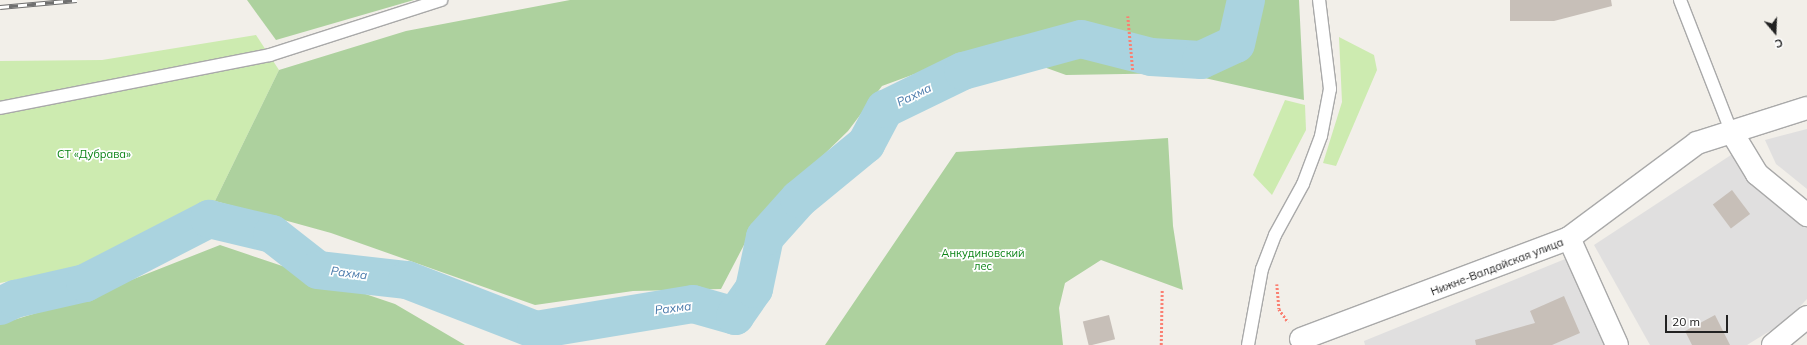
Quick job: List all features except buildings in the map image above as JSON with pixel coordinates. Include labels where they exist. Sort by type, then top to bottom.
[{"type":"street","name":"Нижне-Валдайская улица","points":[[1303,342],[1569,238],[1697,143],[1730,131],[1807,108]]},
{"type":"street","points":[[1730,131],[1757,174],[1807,215]]},
{"type":"street","points":[[1569,238],[1616,345]]},
{"type":"street","points":[[1773,345],[1807,317]]},
{"type":"lane","points":[[0,108],[270,55],[441,0]]},
{"type":"lane","points":[[1248,345],[1262,269],[1275,235],[1303,184],[1321,136],[1330,88],[1319,0]]},
{"type":"lane","points":[[1680,0],[1730,131]]},
{"type":"path","points":[[1128,16],[1133,71]]},
{"type":"path","points":[[1277,275],[1279,310],[1303,342]]},
{"type":"path","points":[[1161,345],[1162,289]]},
{"type":"shaded area","points":[[1807,129],[1807,189],[1776,164],[1765,140]]},
{"type":"shaded area","points":[[1734,153],[1807,221],[1807,299],[1786,321],[1747,345],[1650,345],[1594,245]]},
{"type":"shaded area","points":[[1575,255],[1620,345],[1365,345],[1364,341]]},
{"type":"green space","points":[[247,0],[414,0],[276,40]]},
{"type":"green space","points":[[570,0],[1299,0],[1304,100],[1182,73],[1066,75],[988,47],[882,86],[848,131],[757,220],[721,289],[633,291],[535,305],[331,233],[215,201],[279,70],[406,31]]},
{"type":"green space","name":"СТ «Дубрава»","points":[[256,35],[279,70],[215,201],[78,267],[0,283],[0,61],[102,60]]},
{"type":"green space","points":[[1339,37],[1374,55],[1377,70],[1336,166],[1323,163],[1342,102]]},
{"type":"green space","points":[[1285,100],[1305,105],[1306,130],[1272,195],[1253,175]]},
{"type":"green space","name":"Анкудиновский лес","points":[[1168,138],[1173,226],[1183,290],[1101,260],[1065,283],[1059,308],[1063,345],[825,345],[956,152]]},
{"type":"green space","points":[[220,245],[395,304],[465,345],[0,345],[0,324],[83,299]]},
{"type":"waterway","name":"Рахма","points":[[0,306],[15,299],[85,283],[209,219],[272,234],[318,270],[407,280],[536,330],[693,304],[735,316],[754,289],[765,237],[799,199],[866,144],[885,109],[963,71],[1081,39],[1151,57],[1201,60],[1236,44],[1246,0]]},
{"type":"railway","points":[[0,7],[77,0]]}]
